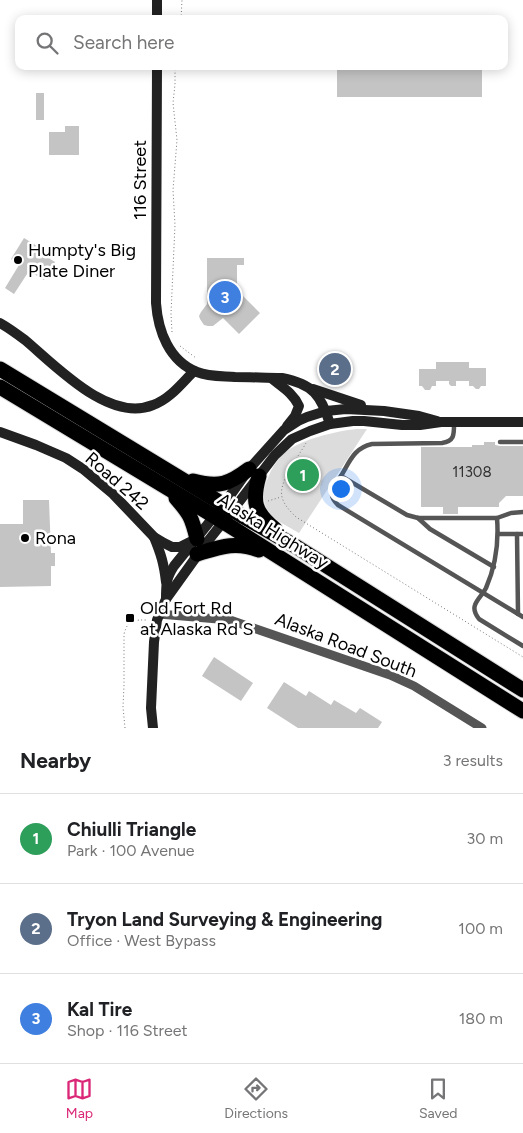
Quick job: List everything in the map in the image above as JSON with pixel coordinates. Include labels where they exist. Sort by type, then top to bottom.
[{"type":"highway","name":"Alaska Highway","points":[[0,369],[179,477],[277,557],[523,710]]},
{"type":"highway","name":"Alaska Highway","points":[[0,387],[168,489],[295,546],[523,690]]},
{"type":"highway","points":[[179,477],[215,485],[235,480],[254,472],[255,497],[259,513],[265,521],[295,546]]},
{"type":"highway","points":[[168,489],[188,512],[193,521],[197,547],[249,546],[277,557]]},
{"type":"main road","points":[[157,0],[157,15]]},
{"type":"main road","name":"116 Street","points":[[156,70],[157,316],[160,329],[169,349],[176,358],[194,371]]},
{"type":"main road","points":[[0,323],[15,332],[51,364],[81,386],[108,402],[121,406],[131,408],[152,406],[167,398],[194,371],[217,377],[292,380],[353,403],[384,411]]},
{"type":"main road","points":[[148,728],[151,708],[154,642],[158,617],[166,599],[197,547],[254,472],[274,440],[296,416],[298,406],[293,396],[270,378]]},
{"type":"main road","points":[[308,386],[320,399],[330,424]]},
{"type":"main road","points":[[284,430],[307,417],[326,411],[346,409],[384,411],[420,416],[441,422]]},
{"type":"main road","points":[[254,472],[292,439],[330,424],[364,421],[402,425],[441,422],[523,422]]},
{"type":"main road","name":"Road 242","points":[[0,432],[66,458],[83,469],[113,494],[154,537],[164,543],[172,547],[197,547]]},
{"type":"main road","points":[[166,583],[174,566],[197,547],[224,513]]},
{"type":"main road","name":"Road 242","points":[[154,537],[165,567],[166,599]]},
{"type":"main road","points":[[151,708],[153,728]]},
{"type":"street","name":"Alaska Road South","points":[[158,617],[230,620],[390,675],[414,686],[482,728]]},
{"type":"lane","points":[[454,422],[454,432],[448,442],[372,444],[365,446],[355,453],[332,490],[331,497],[338,505],[523,617]]},
{"type":"lane","points":[[500,442],[523,442]]},
{"type":"lane","points":[[341,476],[407,515],[418,518],[497,518],[523,512]]},
{"type":"lane","points":[[418,518],[430,529],[494,567]]},
{"type":"lane","points":[[497,518],[498,534],[494,567],[484,592],[475,606],[476,613],[479,619],[523,646]]},
{"type":"lane","points":[[498,534],[523,534]]},
{"type":"lane","points":[[517,534],[518,614]]},
{"type":"path","points":[[181,15],[182,0]]},
{"type":"path","points":[[174,338],[171,329],[171,314],[175,226],[173,190],[177,140],[173,103],[175,70]]},
{"type":"path","points":[[178,345],[196,358]]},
{"type":"path","points":[[309,438],[286,476],[283,485],[282,496],[289,511],[523,657]]},
{"type":"path","points":[[263,503],[282,496]]},
{"type":"path","points":[[125,728],[122,707],[124,694],[124,634],[126,626],[135,620],[158,617]]},
{"type":"shaded area","points":[[367,429],[299,533],[282,523],[268,511],[264,498],[266,482],[282,455],[307,441],[328,434]]},
{"type":"building","points":[[337,70],[482,70],[482,97],[337,97]]},
{"type":"building","points":[[36,93],[44,93],[44,120],[36,120]]},
{"type":"building","points":[[65,126],[79,126],[79,155],[49,155],[49,132],[65,132]]},
{"type":"building","points":[[24,238],[52,255],[50,259],[55,262],[44,280],[29,271],[14,294],[5,288],[19,265],[11,259]]},
{"type":"building","points":[[207,258],[244,258],[244,265],[237,265],[237,290],[260,313],[239,334],[223,318],[213,326],[204,325],[200,319],[199,316],[207,304]]},
{"type":"building","points":[[327,357],[342,357],[343,380],[328,381]]},
{"type":"building","points":[[436,362],[469,362],[469,368],[486,368],[486,386],[476,389],[473,386],[469,386],[469,381],[456,381],[456,386],[451,386],[449,381],[436,381],[436,386],[432,386],[430,390],[425,390],[422,386],[419,386],[419,369],[436,369]]},
{"type":"building","points":[[484,442],[495,442],[495,445],[500,446],[523,446],[523,496],[506,496],[499,503],[499,507],[458,507],[458,514],[443,514],[443,507],[421,507],[421,447],[472,447],[472,445],[484,445]]},
{"type":"building","name":"Rona","points":[[23,500],[49,500],[51,553],[55,553],[55,566],[51,566],[51,586],[0,587],[0,524],[23,524]]},
{"type":"building","points":[[214,657],[253,683],[241,701],[202,676]]},
{"type":"building","points":[[284,682],[306,696],[309,691],[331,705],[334,700],[356,713],[360,708],[382,722],[378,728],[298,728],[267,708]]},
{"type":"place","name":"Humpty's Big Plate Diner","points":[[18,260]]},
{"type":"place","name":"Kal Tire","points":[[225,297]]},
{"type":"place","name":"Tryon Land Surveying & Engineering","points":[[335,369]]},
{"type":"place","name":"Chiulli Triangle","points":[[303,475]]},
{"type":"place","name":"Rona","points":[[25,538]]},
{"type":"place","name":"Old Fort Rd at Alaska Rd S","points":[[130,618]]}]
